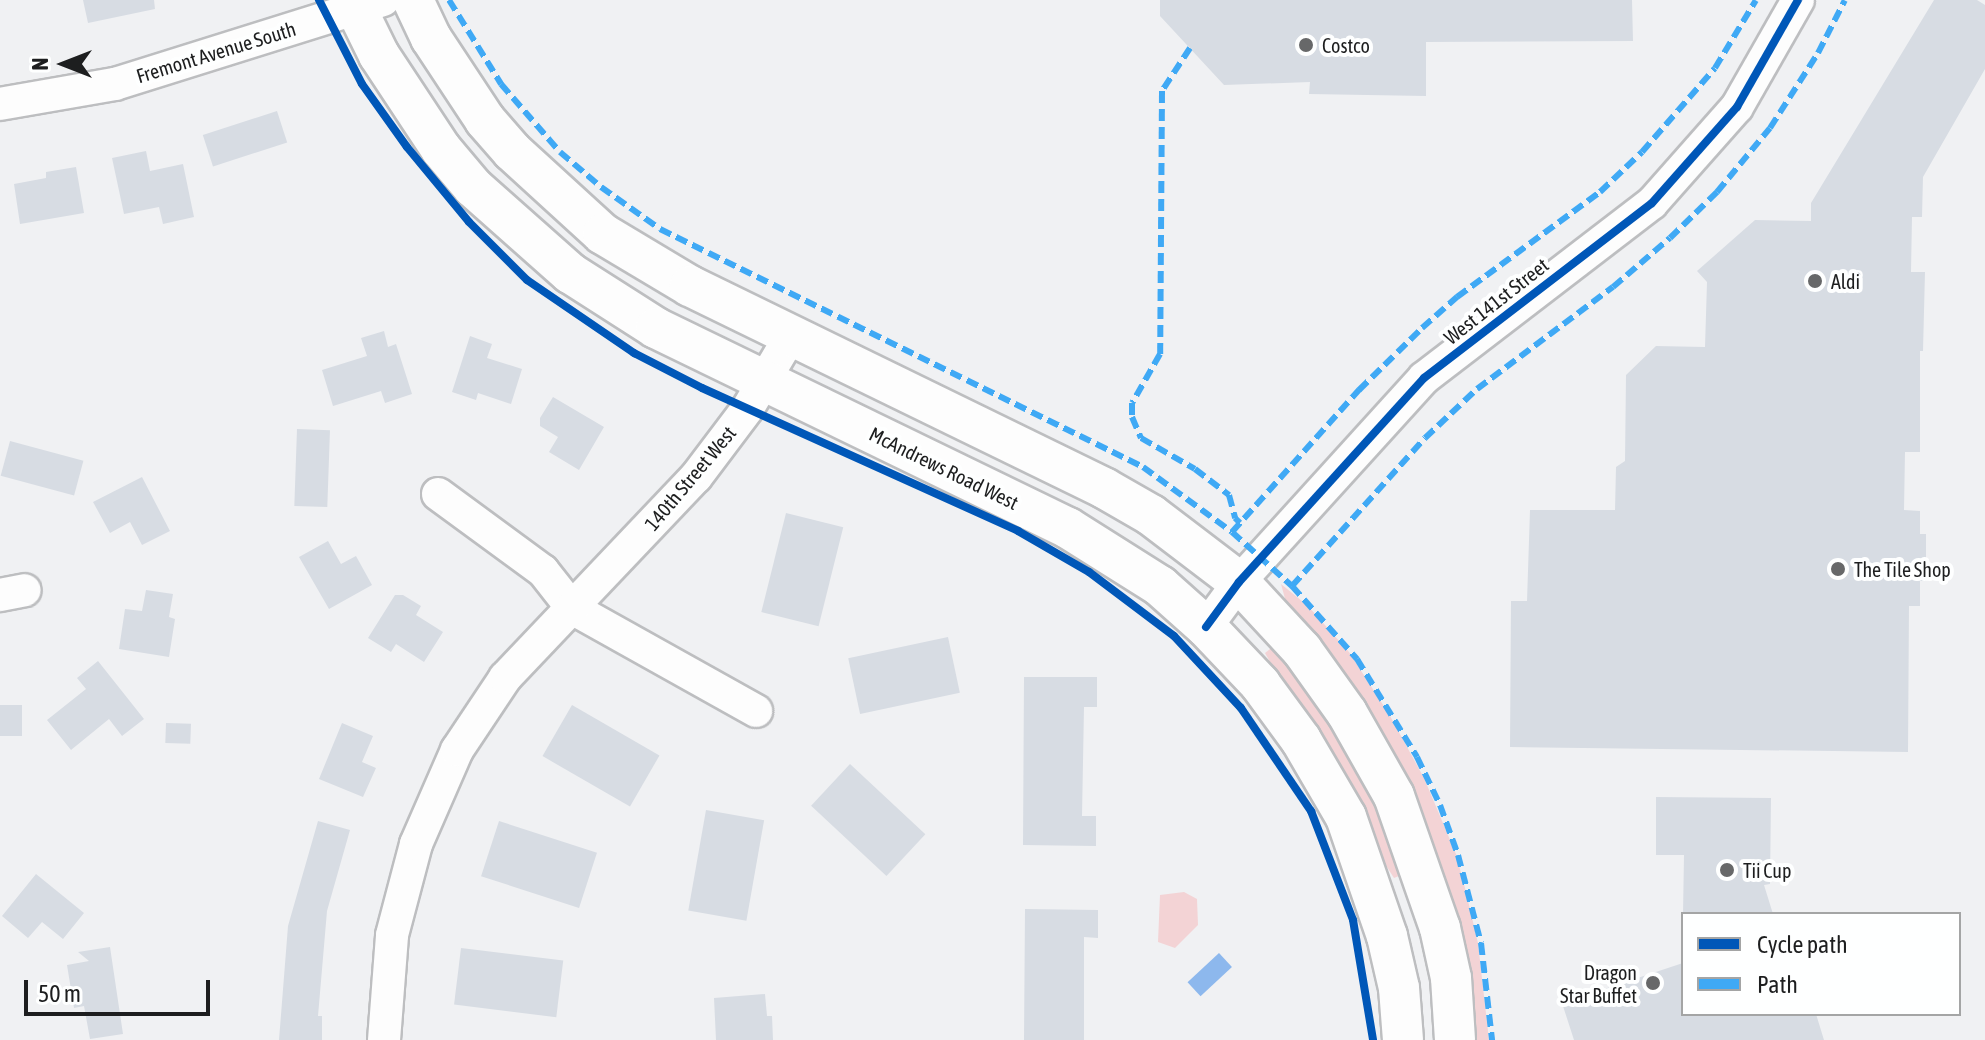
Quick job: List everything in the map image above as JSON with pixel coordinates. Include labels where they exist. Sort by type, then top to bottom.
[{"type":"main road","points":[[413,0],[431,38],[485,120],[562,199],[603,234],[646,261],[791,335],[1104,488],[1151,515],[1239,582],[1311,663],[1347,713],[1394,796],[1440,928],[1451,978],[1455,1040]]},
{"type":"main road","name":"McAndrews Road West","points":[[364,3],[379,55],[441,149],[473,187],[525,236],[610,302],[764,382],[1068,528],[1160,586],[1206,627],[1268,695],[1301,740],[1346,817],[1387,936],[1399,988],[1403,1040]]},
{"type":"street","name":"West 141st Street","points":[[1206,627],[1239,582],[1424,378],[1652,203],[1737,107],[1798,0]]},
{"type":"street","name":"Fremont Avenue South","points":[[0,104],[115,84],[364,3]]},
{"type":"street","name":"140th Street West","points":[[384,1040],[392,935],[416,844],[445,772],[505,678],[696,477],[764,382],[791,335]]},
{"type":"street","points":[[438,494],[543,571],[572,608],[756,711]]},
{"type":"shaded area","points":[[1281,584],[1308,606],[1349,652],[1389,714],[1424,778],[1456,854],[1465,888],[1478,943],[1489,1040],[1474,1040],[1448,892],[1432,839],[1401,770],[1360,699],[1287,606]]},
{"type":"shaded area","points":[[1275,645],[1304,680],[1365,776],[1406,873],[1394,878],[1385,864],[1265,653]]},
{"type":"shaded area","points":[[1184,892],[1197,899],[1198,925],[1175,948],[1158,942],[1160,895]]},
{"type":"water","points":[[1219,953],[1232,967],[1201,996],[1188,982]]},
{"type":"building","points":[[83,0],[154,0],[155,9],[88,23]]},
{"type":"building","name":"Costco","points":[[1160,0],[1632,0],[1633,41],[1426,42],[1426,96],[1309,94],[1310,82],[1224,85],[1160,16]]},
{"type":"building","points":[[1934,0],[1977,0],[1985,5],[1985,69],[1923,177],[1922,217],[1912,217],[1911,272],[1925,272],[1923,351],[1920,351],[1920,452],[1905,452],[1904,510],[1920,511],[1920,534],[1926,534],[1926,581],[1920,581],[1920,606],[1909,606],[1908,752],[1510,747],[1511,601],[1527,601],[1530,510],[1615,510],[1616,467],[1625,461],[1626,375],[1656,346],[1705,347],[1707,282],[1697,271],[1755,220],[1811,221],[1811,203]]},
{"type":"building","points":[[277,111],[287,142],[213,166],[203,135]]},
{"type":"building","points":[[146,151],[150,171],[183,164],[194,217],[163,224],[159,207],[124,214],[112,158]]},
{"type":"building","points":[[76,167],[84,213],[20,224],[14,184],[46,178],[46,172]]},
{"type":"building","points":[[384,331],[388,347],[396,344],[412,394],[385,403],[381,391],[333,406],[322,370],[367,356],[361,338]]},
{"type":"building","points":[[470,336],[492,344],[487,358],[522,369],[511,404],[478,393],[476,400],[452,392]]},
{"type":"building","points":[[553,397],[604,427],[579,470],[549,452],[558,437],[540,426],[540,418]]},
{"type":"building","points":[[297,429],[330,430],[327,507],[294,506]]},
{"type":"building","points":[[10,441],[83,461],[74,495],[1,476]]},
{"type":"building","points":[[142,477],[170,531],[142,545],[130,522],[110,533],[93,502]]},
{"type":"building","points":[[786,513],[843,527],[819,626],[761,612]]},
{"type":"building","points":[[328,541],[341,564],[356,556],[372,585],[329,609],[299,557]]},
{"type":"building","points":[[146,590],[173,594],[169,617],[175,619],[169,657],[119,649],[125,609],[142,611]]},
{"type":"building","points":[[395,595],[403,595],[421,606],[416,615],[443,632],[424,662],[396,644],[391,652],[368,638]]},
{"type":"building","points":[[948,637],[960,693],[860,714],[848,658]]},
{"type":"building","points":[[98,661],[144,719],[122,736],[109,719],[71,750],[47,720],[86,689],[77,678]]},
{"type":"building","points":[[1024,677],[1097,677],[1097,707],[1084,707],[1082,816],[1096,816],[1096,846],[1023,845]]},
{"type":"building","points":[[0,705],[22,705],[22,736],[0,736]]},
{"type":"building","points":[[572,705],[659,756],[630,807],[542,756]]},
{"type":"building","points":[[166,723],[191,724],[190,744],[165,743]]},
{"type":"building","points":[[342,723],[373,736],[362,762],[376,768],[363,797],[319,779]]},
{"type":"building","points":[[850,764],[925,834],[886,876],[811,806]]},
{"type":"building","points":[[1656,797],[1771,798],[1770,884],[1764,885],[1772,912],[1683,912],[1684,855],[1656,855]]},
{"type":"building","points":[[706,810],[764,820],[746,921],[688,910]]},
{"type":"building","points":[[318,821],[350,830],[327,911],[318,1016],[322,1016],[322,1040],[279,1040],[288,926]]},
{"type":"building","points":[[499,821],[597,853],[579,908],[481,876]]},
{"type":"building","points":[[36,874],[84,913],[63,939],[42,922],[28,938],[2,916]]},
{"type":"building","points":[[1025,909],[1098,910],[1098,938],[1084,937],[1084,1040],[1024,1040]]},
{"type":"building","points":[[110,947],[123,1034],[90,1039],[84,1006],[74,1008],[67,965],[89,961],[78,952]]},
{"type":"building","points":[[461,948],[563,961],[556,1017],[454,1005]]},
{"type":"building","name":"Dragon Star Buffet","points":[[1681,964],[1681,1016],[1817,1016],[1824,1040],[1574,1040],[1562,1003]]},
{"type":"building","points":[[765,994],[767,1016],[772,1016],[773,1040],[716,1040],[714,998]]},
{"type":"marked path","points":[[449,0],[501,84],[560,152],[601,187],[660,229],[1143,467],[1232,532],[1292,586],[1357,659],[1417,757],[1440,805],[1458,855],[1481,943],[1492,1040]]},
{"type":"marked path","points":[[1232,532],[1359,390],[1422,328],[1457,297],[1600,192],[1642,152],[1715,68],[1756,0]]},
{"type":"marked path","points":[[1292,586],[1425,438],[1477,389],[1613,287],[1717,192],[1770,128],[1818,53],[1845,0]]},
{"type":"marked path","points":[[1190,48],[1162,91],[1160,354],[1132,403],[1132,417],[1141,438],[1195,469],[1229,495],[1235,518],[1240,523]]},
{"type":"cycle path","points":[[319,0],[362,84],[407,147],[469,222],[527,280],[634,353],[702,388],[1018,531],[1089,572],[1174,636],[1241,708],[1311,811],[1353,920],[1373,1040]]},
{"type":"cycle path","points":[[1206,627],[1239,582],[1424,378],[1652,203],[1737,107],[1798,0]]},
{"type":"place","name":"Costco","points":[[1306,45]]},
{"type":"place","name":"Aldi","points":[[1815,281]]},
{"type":"place","name":"The Tile Shop","points":[[1838,569]]},
{"type":"place","name":"Tii Cup","points":[[1727,870]]},
{"type":"place","name":"Dragon Star Buffet","points":[[1653,983]]}]
